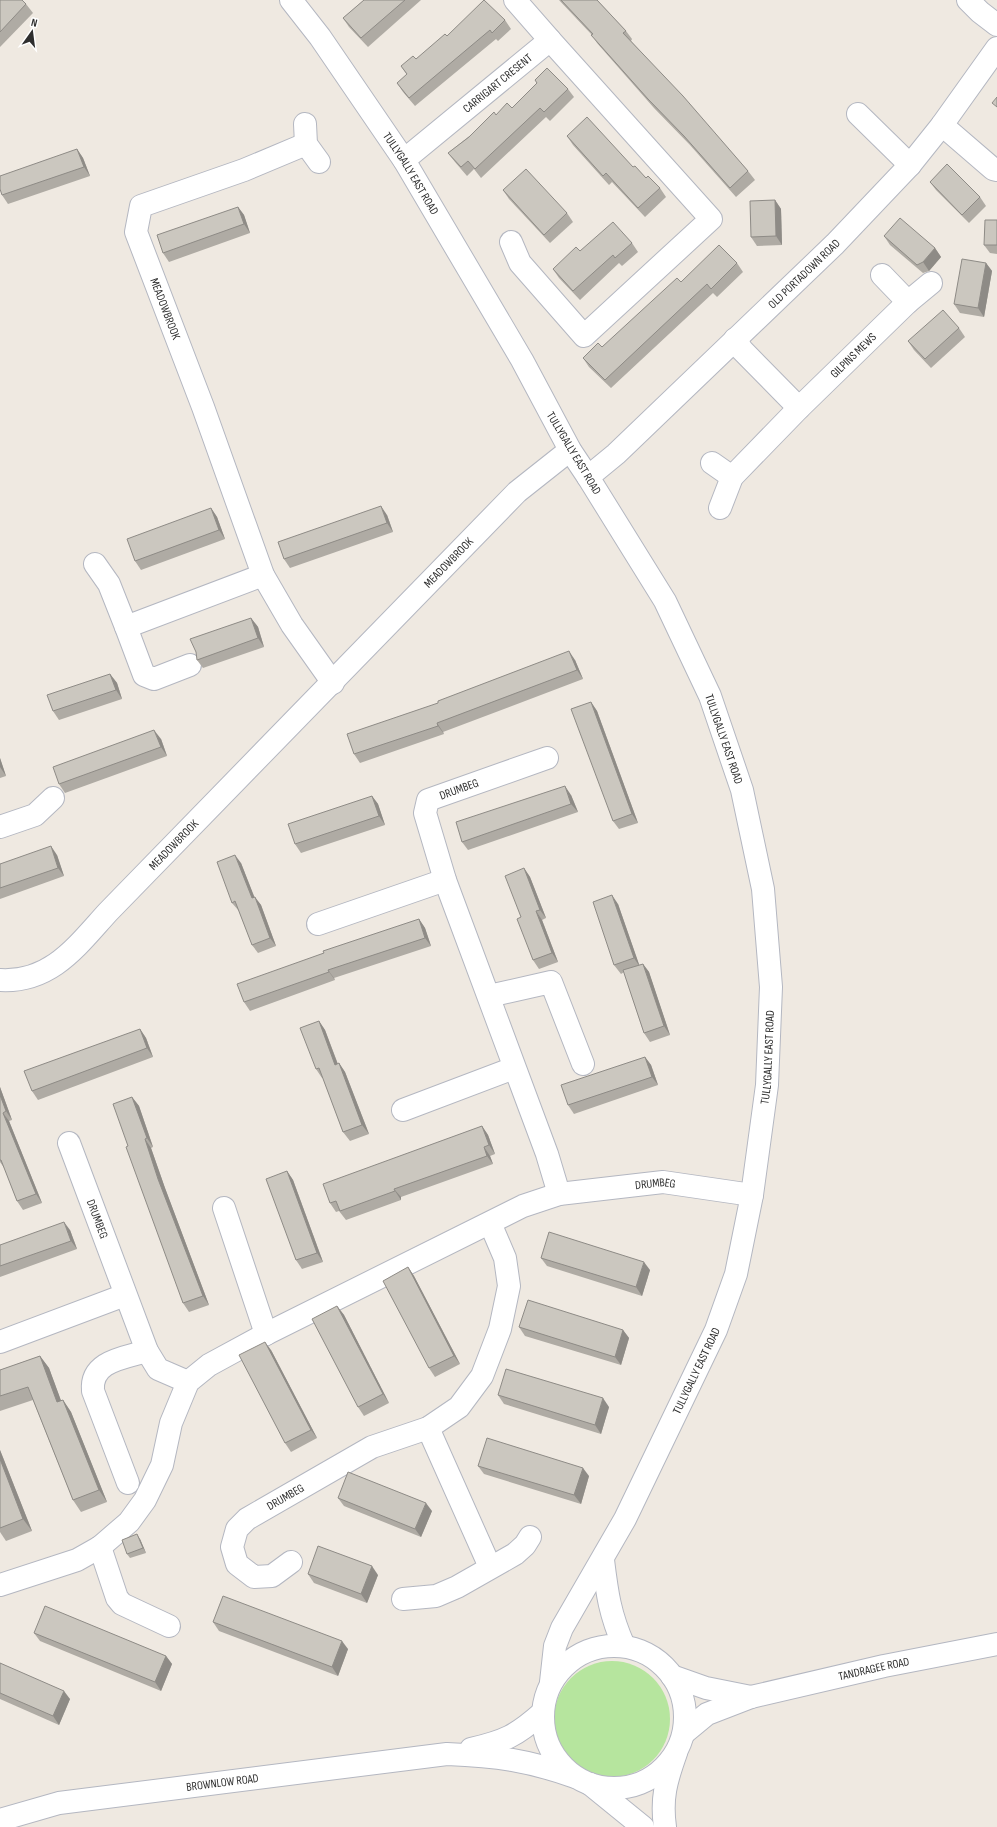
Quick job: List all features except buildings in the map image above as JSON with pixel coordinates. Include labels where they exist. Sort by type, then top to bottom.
[{"type":"street","name":"TULLYGALLY EAST ROAD","points":[[291,0],[320,37],[404,160],[522,360],[570,450],[665,601],[710,696],[742,790],[763,889],[772,987],[767,1085],[752,1195],[736,1274],[716,1330],[625,1519],[603,1560],[562,1628],[555,1646],[551,1682]]},
{"type":"street","points":[[511,242],[520,263],[584,336],[712,219],[515,0]]},
{"type":"street","points":[[968,0],[980,12],[997,24]]},
{"type":"street","name":"CARRIGART CRESENT","points":[[404,160],[550,40]]},
{"type":"street","name":"OLD PORTADOWN ROAD","points":[[588,477],[616,454],[836,244],[910,164],[942,125],[997,48]]},
{"type":"street","points":[[858,114],[910,164]]},
{"type":"street","points":[[942,125],[993,169],[997,170]]},
{"type":"street","name":"MEADOWBROOK","points":[[319,162],[305,134],[244,170],[141,206],[136,232],[203,407],[263,575],[292,625],[333,683]]},
{"type":"street","points":[[882,275],[908,302]]},
{"type":"street","name":"GILPINS MEWS","points":[[720,508],[732,477],[799,408],[908,302],[931,283]]},
{"type":"street","points":[[735,339],[742,350],[799,408]]},
{"type":"street","name":"MEADOWBROOK","points":[[0,980],[37,976],[69,956],[108,912],[333,683],[517,492],[570,450]]},
{"type":"street","points":[[712,463],[732,477]]},
{"type":"street","points":[[95,564],[109,584],[144,675],[154,679],[190,665]]},
{"type":"street","points":[[126,627],[263,575]]},
{"type":"street","name":"DRUMBEG","points":[[547,758],[428,800],[425,813],[445,880],[547,1154],[558,1194]]},
{"type":"street","points":[[0,827],[35,815],[53,798]]},
{"type":"street","points":[[318,924],[445,880]]},
{"type":"street","points":[[489,996],[551,982],[583,1064]]},
{"type":"street","points":[[403,1110],[514,1068]]},
{"type":"street","name":"DRUMBEG","points":[[69,1143],[147,1351],[158,1369],[188,1382]]},
{"type":"street","name":"DRUMBEG","points":[[0,1585],[77,1560],[100,1547],[129,1522],[145,1500],[162,1465],[171,1423],[188,1382],[210,1365],[266,1334],[523,1206],[558,1194],[663,1182],[752,1195]]},
{"type":"street","points":[[224,1208],[266,1334]]},
{"type":"street","name":"DRUMBEG","points":[[291,1562],[272,1576],[254,1577],[237,1564],[232,1546],[237,1529],[247,1519],[372,1447],[428,1428],[459,1407],[482,1376],[500,1329],[509,1286],[505,1258],[490,1223]]},
{"type":"street","points":[[0,1342],[125,1295]]},
{"type":"street","points":[[128,1483],[93,1391],[92,1382],[96,1372],[105,1365],[147,1351]]},
{"type":"street","points":[[428,1428],[490,1567]]},
{"type":"street","points":[[403,1599],[436,1596],[457,1587],[515,1554],[525,1545],[530,1537]]},
{"type":"street","points":[[100,1547],[117,1598],[122,1604],[169,1626]]},
{"type":"street","points":[[603,1560],[607,1599],[615,1625],[624,1646]]},
{"type":"street","name":"TANDRAGEE ROAD","points":[[684,1734],[707,1714],[751,1696],[884,1666],[997,1644]]},
{"type":"street","points":[[642,1827],[560,1765],[550,1750],[543,1732],[542,1713],[545,1697],[551,1682],[565,1664],[574,1657],[588,1650],[605,1646],[624,1646],[643,1651],[654,1658],[672,1676],[681,1693],[686,1712],[684,1734],[667,1780],[662,1806],[665,1827]]},
{"type":"street","name":"TANDRAGEE ROAD","points":[[672,1676],[706,1688],[751,1696]]},
{"type":"street","name":"BROWNLOW ROAD","points":[[0,1820],[59,1803],[447,1754],[499,1743],[523,1730],[542,1713]]},
{"type":"street","points":[[582,1781],[606,1788],[623,1788],[644,1782],[662,1770],[676,1753]]},
{"type":"street","name":"BROWNLOW ROAD","points":[[447,1754],[489,1756],[526,1761],[582,1781]]},
{"type":"green space","points":[[612,1661],[623,1662],[634,1666],[653,1678],[665,1697],[669,1708],[669,1730],[665,1741],[653,1760],[634,1772],[623,1776],[612,1777],[601,1776],[590,1772],[571,1760],[559,1741],[555,1730],[554,1719],[555,1708],[559,1697],[571,1678],[590,1666],[601,1662]]}]
